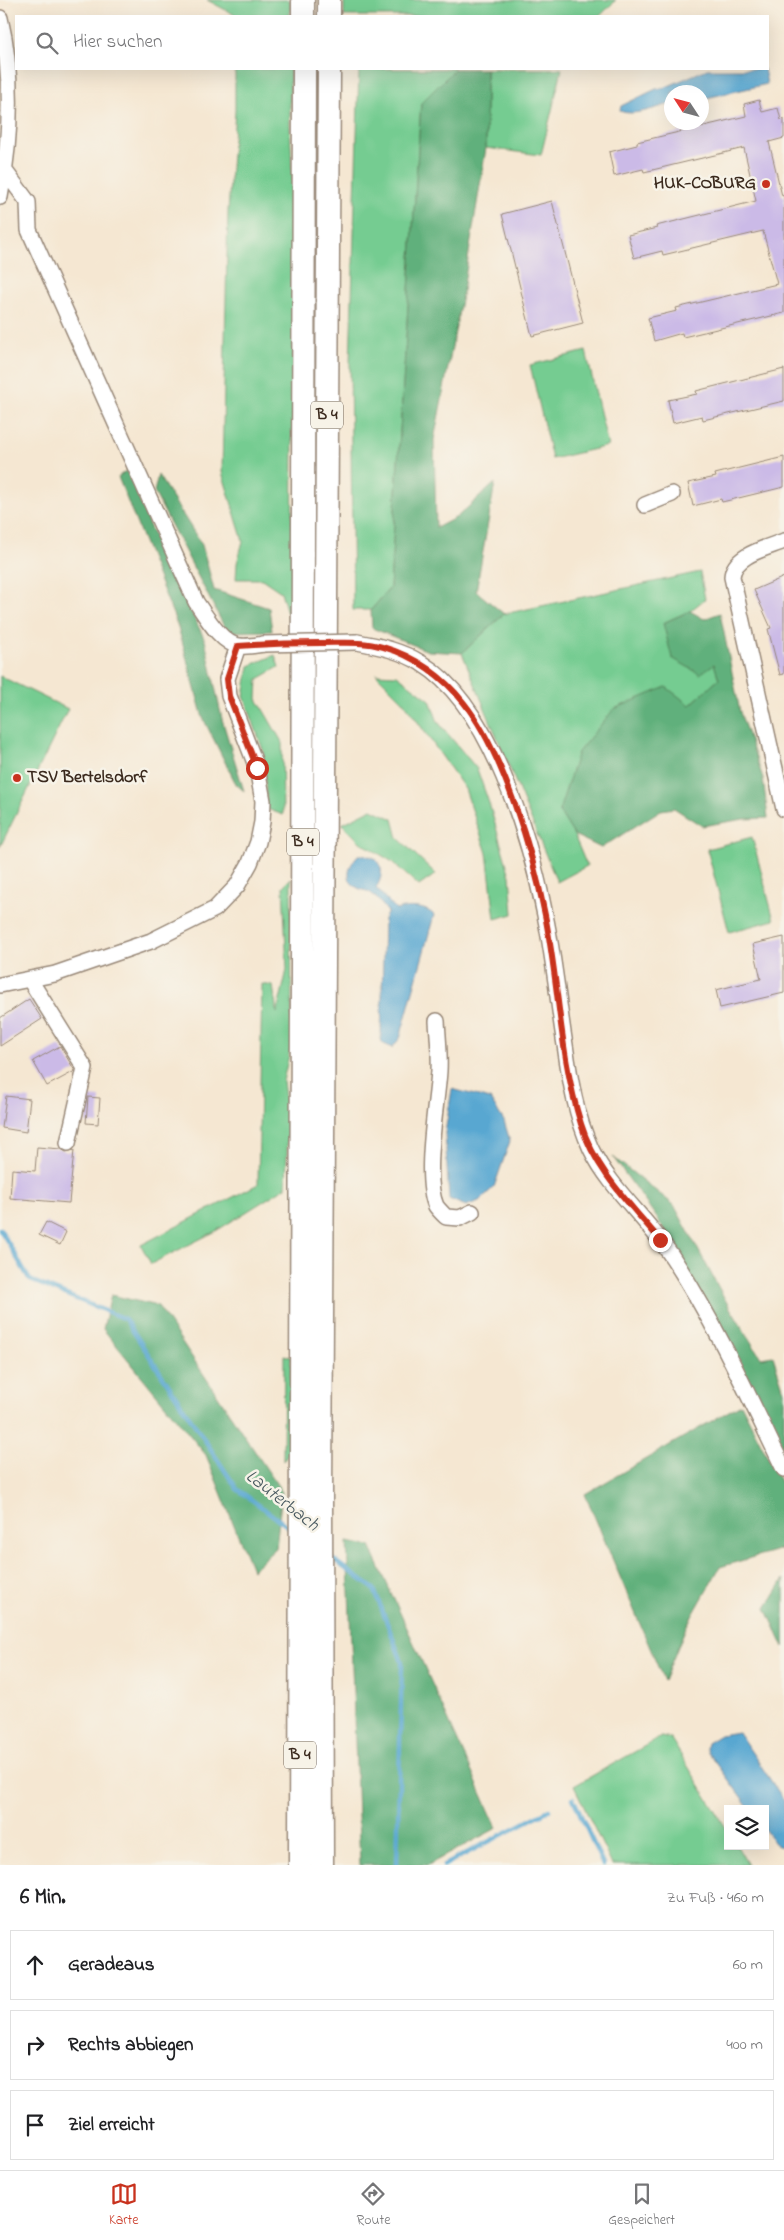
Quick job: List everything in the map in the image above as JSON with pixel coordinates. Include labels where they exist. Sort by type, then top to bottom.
[{"type":"highway","points":[[303,0],[304,15]]},
{"type":"highway","points":[[329,0],[329,15]]},
{"type":"highway","name":"B 4","points":[[300,1865],[304,70]]},
{"type":"highway","name":"B 4","points":[[322,1865],[321,1494],[329,70]]},
{"type":"street","points":[[0,18],[10,81],[5,171],[0,197]]},
{"type":"street","points":[[5,171],[28,202],[29,230],[196,602],[214,628],[238,646],[357,642],[383,646],[421,663],[441,678],[463,701],[477,721],[515,806],[545,914],[570,1077],[581,1124],[603,1171],[673,1258],[727,1352],[784,1469]]},
{"type":"street","points":[[645,505],[672,494]]},
{"type":"street","points":[[783,804],[734,590],[732,572],[737,563],[746,557],[784,541]]},
{"type":"street","points":[[0,985],[55,974],[151,941],[214,909],[238,886],[258,842],[262,822],[263,801],[257,768],[229,696],[227,679],[238,646]]},
{"type":"street","points":[[30,980],[85,1068],[68,1143]]},
{"type":"street","points":[[438,1021],[439,1071],[432,1156],[434,1198],[437,1207],[446,1217],[460,1218],[472,1212]]},
{"type":"green space","points":[[207,0],[290,0],[290,15],[235,15]]},
{"type":"green space","points":[[344,0],[616,0],[601,15],[344,15]]},
{"type":"green space","points":[[235,70],[290,70],[290,124],[294,211],[292,630],[281,592],[262,579],[236,579],[237,563],[243,541],[222,472],[228,211],[235,111]]},
{"type":"green space","points":[[359,70],[454,70],[421,103],[390,588],[371,610],[353,610],[350,364]]},
{"type":"green space","points":[[454,70],[486,70],[486,148],[463,290],[434,440],[436,528],[457,517],[495,483],[476,591],[504,614],[462,653],[428,651],[372,628],[371,610],[390,588],[421,103]]},
{"type":"green space","points":[[486,70],[562,70],[541,155],[486,148]]},
{"type":"green space","points":[[586,351],[608,446],[552,459],[530,365]]},
{"type":"green space","points":[[127,470],[150,527],[205,640],[222,719],[244,791],[236,784],[203,718],[178,627],[118,477]]},
{"type":"green space","points":[[158,475],[202,545],[214,590],[269,608],[272,631],[227,632],[154,492]]},
{"type":"green space","points":[[700,572],[705,599],[690,611],[663,623],[714,663],[719,679],[690,705],[559,811],[574,835],[587,866],[557,882],[462,653],[504,614]]},
{"type":"green space","points":[[690,611],[704,619],[720,613],[740,712],[763,778],[768,818],[744,819],[702,826],[674,808],[661,810],[601,848],[574,835],[559,811],[578,752],[614,709],[666,687],[690,705],[719,679],[714,664],[700,674],[672,658],[663,623]]},
{"type":"green space","points":[[275,655],[279,667],[258,679],[257,699],[282,742],[283,815],[267,809],[263,750],[244,696],[249,666]]},
{"type":"green space","points":[[376,674],[397,675],[430,700],[438,722],[477,769],[510,876],[513,914],[495,919],[487,853],[465,789],[403,701]]},
{"type":"green space","name":"TSV Bertelsdorf","points":[[0,676],[68,709],[0,847]]},
{"type":"green space","points":[[372,809],[393,819],[398,838],[436,874],[419,886],[391,861],[360,842],[342,824]]},
{"type":"green space","points":[[752,837],[774,920],[729,932],[707,849]]},
{"type":"green space","points":[[291,878],[292,1042],[283,1081],[288,1122],[286,1187],[216,1231],[151,1264],[141,1245],[258,1184],[262,984],[273,986],[277,1013],[287,970],[283,886]]},
{"type":"green space","points":[[613,1157],[674,1205],[727,1303],[761,1358],[773,1356],[784,1391],[784,1450],[743,1368],[657,1218]]},
{"type":"green space","points":[[111,1295],[158,1306],[282,1492],[276,1548],[252,1570],[206,1455],[103,1329]]},
{"type":"green space","points":[[284,1355],[291,1357],[290,1453],[283,1461]]},
{"type":"green space","points":[[741,1404],[784,1489],[784,1548],[720,1567],[686,1627],[664,1681],[585,1494]]},
{"type":"green space","points":[[347,1542],[370,1546],[497,1828],[428,1865],[360,1865]]},
{"type":"green space","points":[[784,1579],[784,1648],[766,1608]]},
{"type":"green space","points":[[661,1737],[671,1739],[724,1825],[724,1850],[739,1850],[748,1865],[612,1865],[574,1786]]},
{"type":"water","points":[[705,70],[764,70],[767,84],[709,97],[709,85],[671,85]]},
{"type":"water","points":[[664,87],[664,106],[632,113],[620,111],[621,106],[656,89]]},
{"type":"water","points":[[358,855],[372,857],[380,865],[381,876],[376,888],[396,910],[416,908],[426,910],[434,915],[400,1038],[392,1048],[382,1043],[381,1038],[384,919],[388,912],[370,893],[353,885],[350,881],[350,868]]},
{"type":"water","points":[[452,1089],[490,1099],[504,1121],[510,1141],[494,1187],[479,1201],[466,1206],[449,1199],[445,1133]]},
{"type":"water","points":[[738,1732],[784,1800],[784,1847],[777,1846],[769,1835],[769,1805],[747,1805],[706,1749],[707,1743],[720,1735]]},
{"type":"building","name":"HUK-COBURG","points":[[759,100],[762,112],[778,108],[781,120],[784,119],[784,138],[769,142],[782,196],[784,195],[784,313],[683,337],[682,333],[654,341],[648,318],[677,311],[676,308],[777,284],[763,231],[663,255],[662,251],[634,258],[628,235],[657,228],[656,226],[756,201],[744,148],[644,172],[643,169],[614,176],[609,152],[637,145],[637,142],[687,130],[709,130],[709,125],[746,116],[744,104]]},
{"type":"building","points":[[552,201],[583,323],[532,336],[502,214]]},
{"type":"building","points":[[784,369],[784,401],[703,420],[702,416],[673,423],[668,400],[697,394],[696,391]]},
{"type":"building","points":[[784,457],[784,487],[722,502],[721,499],[693,506],[688,483],[716,477],[715,474]]},
{"type":"building","points":[[784,577],[784,674],[780,675],[768,629],[771,628],[754,590]]},
{"type":"building","points":[[784,937],[784,993],[720,1008],[716,990],[761,979],[753,944]]},
{"type":"building","points":[[29,999],[42,1019],[0,1046],[0,1018]]},
{"type":"building","points":[[60,1046],[75,1071],[47,1086],[33,1061]]},
{"type":"building","points":[[6,1096],[30,1099],[26,1132],[2,1128]]},
{"type":"building","points":[[88,1097],[100,1098],[98,1124],[86,1123]]},
{"type":"building","points":[[37,1147],[61,1149],[66,1152],[74,1150],[69,1203],[10,1198],[12,1169],[35,1171]]},
{"type":"building","points":[[46,1222],[66,1232],[60,1245],[39,1235]]},
{"type":"waterway","name":"Lauterbach","points":[[0,1229],[30,1280],[125,1319],[237,1489],[294,1531]]},
{"type":"waterway","name":"Lauterbach","points":[[328,1556],[374,1589],[402,1662],[397,1865]]},
{"type":"waterway","points":[[573,1798],[603,1865]]},
{"type":"waterway","points":[[444,1865],[549,1810]]},
{"type":"place","name":"HUK-COBURG","points":[[766,184]]},
{"type":"place","name":"TSV Bertelsdorf","points":[[17,778]]},
{"type":"route","points":[[257,768],[229,696],[227,679],[238,646],[357,642],[383,646],[421,663],[441,678],[463,701],[477,721],[505,780],[527,846],[545,914],[570,1077],[581,1124],[591,1149],[603,1171],[660,1240]]}]
